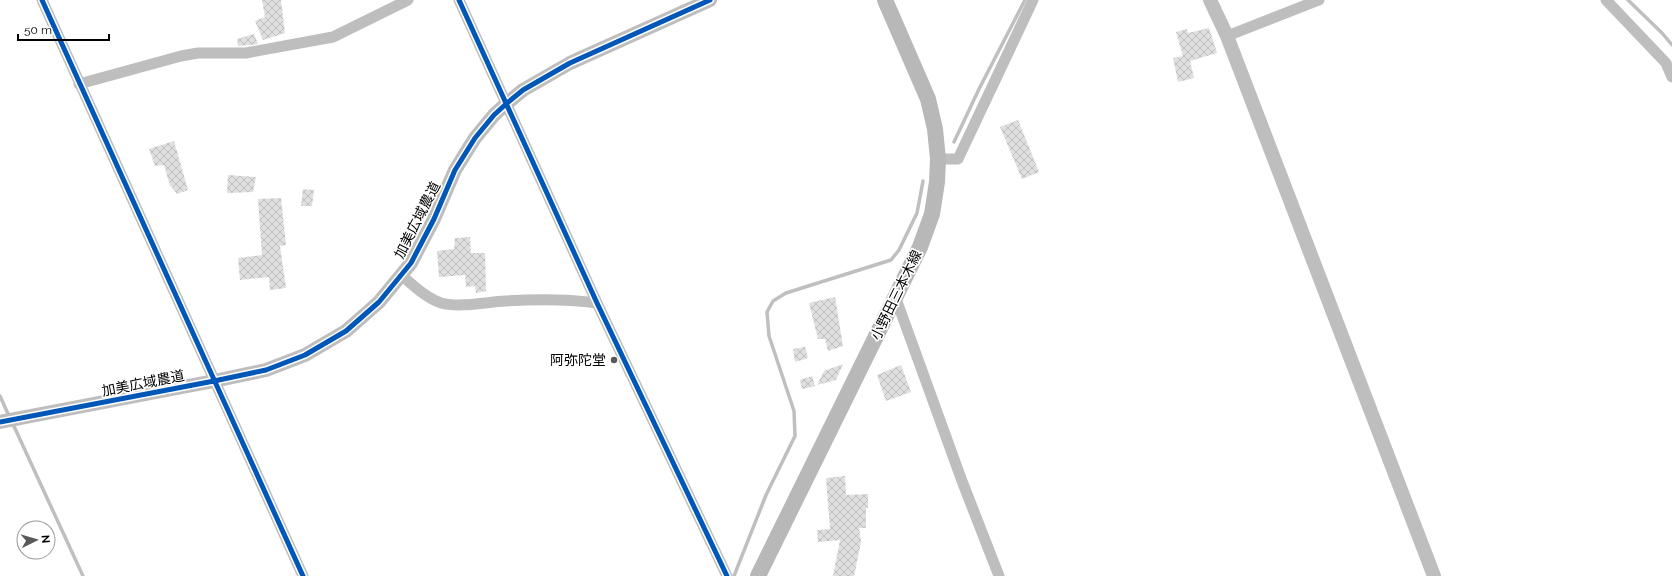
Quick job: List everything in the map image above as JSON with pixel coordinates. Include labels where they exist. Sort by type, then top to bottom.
[{"type":"main road","name":"小野田三本木線","points":[[758,576],[920,247],[932,214],[937,182],[938,159],[935,129],[928,99],[885,0]]},
{"type":"street","points":[[42,0],[303,576]]},
{"type":"street","points":[[79,84],[181,56],[198,53],[246,53],[333,37],[408,0]]},
{"type":"street","points":[[459,0],[598,303],[727,576]]},
{"type":"street","name":"加美広域農道","points":[[3,421],[266,370],[305,355],[346,331],[379,302],[411,263],[434,219],[455,170],[475,138],[494,115],[506,104],[524,90],[570,63],[710,0]]},
{"type":"street","points":[[938,159],[958,159],[1033,0]]},
{"type":"street","points":[[1210,0],[1227,36],[1434,576]]},
{"type":"street","points":[[1227,36],[1319,0]]},
{"type":"street","points":[[1606,0],[1669,62],[1672,77]]},
{"type":"street","points":[[401,275],[430,297],[442,303],[464,304],[565,299],[598,303]]},
{"type":"street","points":[[895,296],[962,480],[999,576]]},
{"type":"building","points":[[262,0],[281,0],[285,33],[263,40],[255,21],[265,17]]},
{"type":"building","points":[[1209,28],[1217,53],[1190,61],[1194,78],[1178,82],[1173,58],[1183,56],[1176,32],[1187,29],[1188,33]]},
{"type":"building","points":[[254,34],[258,44],[238,46],[237,39]]},
{"type":"building","points":[[1018,120],[1039,172],[1022,179],[1000,127]]},
{"type":"building","points":[[174,141],[188,190],[177,194],[170,186],[164,165],[155,166],[149,149]]},
{"type":"building","points":[[228,175],[256,177],[253,192],[227,193]]},
{"type":"building","points":[[303,189],[314,190],[312,206],[301,206]]},
{"type":"building","points":[[281,198],[286,245],[280,246],[286,288],[270,290],[269,277],[240,280],[238,258],[262,255],[258,199]]},
{"type":"building","points":[[470,237],[471,253],[485,253],[486,291],[476,293],[475,286],[466,287],[465,275],[439,277],[437,251],[454,249],[455,238]]},
{"type":"building","points":[[835,297],[843,346],[828,351],[825,339],[818,339],[809,303]]},
{"type":"building","points":[[805,347],[808,358],[795,362],[793,349]]},
{"type":"building","points":[[843,364],[836,380],[817,385],[824,371]]},
{"type":"building","points":[[901,365],[911,392],[886,401],[877,375]]},
{"type":"building","points":[[812,376],[815,386],[802,389],[800,380]]},
{"type":"building","points":[[845,476],[846,495],[868,494],[866,528],[859,528],[861,542],[854,576],[833,576],[840,540],[818,542],[817,530],[830,529],[826,478]]},
{"type":"waterway","points":[[954,142],[979,89],[1025,0]]},
{"type":"waterway","points":[[1628,0],[1662,33],[1672,45]]},
{"type":"waterway","points":[[734,576],[766,495],[795,436],[794,411],[769,336],[767,312],[773,301],[786,293],[891,260],[899,250],[917,213],[923,181]]},
{"type":"waterway","points":[[0,396],[9,416]]},
{"type":"waterway","points":[[12,422],[83,576]]},
{"type":"cycle path","points":[[42,0],[303,576]]},
{"type":"cycle path","points":[[459,0],[597,303],[727,576]]},
{"type":"cycle path","points":[[0,422],[266,370],[305,355],[346,331],[379,302],[411,263],[434,219],[455,170],[475,138],[494,115],[506,104],[523,90],[570,63],[710,0]]},
{"type":"place","name":"阿弥陀堂","points":[[614,360]]}]
